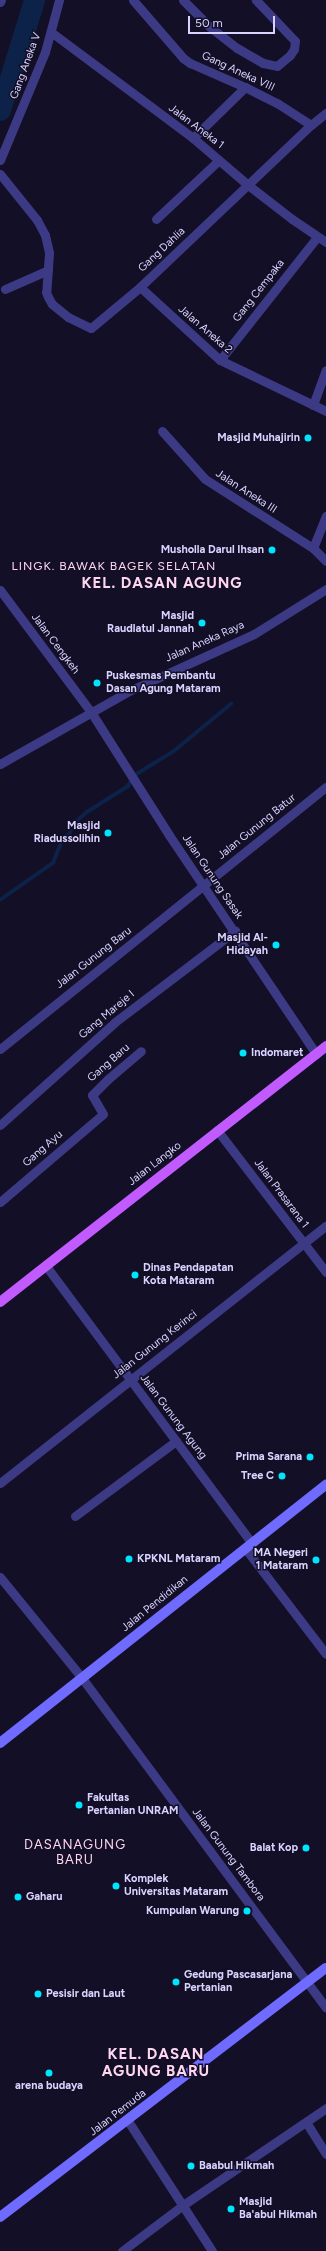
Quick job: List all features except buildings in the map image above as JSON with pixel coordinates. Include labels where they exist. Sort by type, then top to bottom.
[{"type":"main road","name":"Jalan Langko","points":[[0,1302],[217,1130],[326,1046]]},
{"type":"street","name":"Gang Aneka V","points":[[0,160],[29,93],[51,32],[59,0]]},
{"type":"street","name":"Gang Aneka VIII","points":[[133,0],[183,58],[200,69],[245,87],[277,103],[312,125]]},
{"type":"street","points":[[183,0],[223,38],[263,63],[277,66],[290,55],[295,45],[294,39],[256,0]]},
{"type":"street","name":"Jalan Aneka 1","points":[[51,32],[192,138],[248,185],[316,237],[326,242]]},
{"type":"street","points":[[192,138],[245,87]]},
{"type":"street","points":[[312,125],[326,114]]},
{"type":"street","name":"Gang Dahlia","points":[[48,270],[46,292],[52,304],[74,321],[91,328],[140,287],[312,125]]},
{"type":"street","points":[[156,219],[218,160]]},
{"type":"street","points":[[0,174],[41,227],[47,244],[48,270],[6,289]]},
{"type":"street","name":"Gang Cempaka","points":[[220,360],[316,237]]},
{"type":"street","name":"Jalan Aneka 2","points":[[140,287],[220,360],[326,412]]},
{"type":"street","points":[[313,405],[326,370]]},
{"type":"street","name":"Jalan Aneka III","points":[[162,431],[205,479],[313,548],[326,561]]},
{"type":"street","points":[[313,548],[326,516]]},
{"type":"street","name":"Jalan Aneka Raya","points":[[0,764],[91,712],[169,671],[205,658],[254,634],[326,589]]},
{"type":"street","name":"Jalan Cengkeh","points":[[0,590],[91,712]]},
{"type":"street","name":"Jalan Gunung Sasak","points":[[91,712],[203,886],[235,931],[316,1054]]},
{"type":"street","name":"Jalan Gunung Batur","points":[[203,886],[326,787]]},
{"type":"street","name":"Jalan Gunung Baru","points":[[0,1049],[203,886]]},
{"type":"street","name":"Gang Mareje I","points":[[0,1125],[115,1022],[235,931]]},
{"type":"street","name":"Gang Baru","points":[[103,1114],[92,1095],[108,1078],[141,1051]]},
{"type":"street","name":"Gang Ayu","points":[[0,1202],[103,1114]]},
{"type":"street","name":"Jalan Prasarana 1","points":[[217,1130],[326,1272]]},
{"type":"street","name":"Jalan Gunung Kerinci","points":[[0,1483],[326,1226]]},
{"type":"street","name":"Jalan Gunung Agung","points":[[46,1266],[176,1441],[326,1654]]},
{"type":"street","points":[[75,1516],[176,1441]]},
{"type":"street","name":"Jalan Pendidikan","points":[[0,1743],[248,1545],[326,1485]]},
{"type":"street","name":"Jalan Gunung Tambora","points":[[0,1577],[82,1678],[326,2008]]},
{"type":"street","name":"Jalan Pemuda","points":[[0,2217],[128,2121],[326,1968]]},
{"type":"street","points":[[122,2251],[183,2205],[326,2108]]},
{"type":"street","points":[[128,2121],[212,2251]]},
{"type":"street","points":[[306,2122],[326,2154]]},
{"type":"waterway","points":[[0,110],[34,0]]},
{"type":"waterway","points":[[0,900],[53,863],[61,843],[70,833],[72,825],[87,812],[128,786],[135,775],[174,751],[231,704]]},
{"type":"place","name":"Masjid Muhajirin","points":[[308,438]]},
{"type":"place","name":"Musholla Darul Ihsan","points":[[272,550]]},
{"type":"place","name":"Masjid Raudlatul Jannah","points":[[202,623]]},
{"type":"place","name":"Puskesmas Pembantu Dasan Agung Mataram","points":[[97,683]]},
{"type":"place","name":"Masjid Riadussolihin","points":[[108,833]]},
{"type":"place","name":"Masjid Al- Hidayah","points":[[276,945]]},
{"type":"place","name":"Indomaret","points":[[243,1053]]},
{"type":"place","name":"Dinas Pendapatan Kota Mataram","points":[[135,1275]]},
{"type":"place","name":"Prima Sarana","points":[[310,1457]]},
{"type":"place","name":"Tree C","points":[[282,1476]]},
{"type":"place","name":"KPKNL Mataram","points":[[129,1559]]},
{"type":"place","name":"MA Negeri 1 Mataram","points":[[316,1560]]},
{"type":"place","name":"Fakultas Pertanian UNRAM","points":[[79,1805]]},
{"type":"place","name":"Balat Kop","points":[[306,1848]]},
{"type":"place","name":"Komplek Universitas Mataram","points":[[116,1886]]},
{"type":"place","name":"Gaharu","points":[[18,1897]]},
{"type":"place","name":"Kumpulan Warung","points":[[247,1911]]},
{"type":"place","name":"Gedung Pascasarjana Pertanian","points":[[176,1982]]},
{"type":"place","name":"Pesisir dan Laut","points":[[38,1994]]},
{"type":"place","name":"arena budaya","points":[[49,2073]]},
{"type":"place","name":"Baabul Hikmah","points":[[191,2166]]},
{"type":"place","name":"Masjid Ba'abul Hikmah","points":[[231,2209]]},
{"type":"district","name":"LINGK. BAWAK BAGEK SELATAN","points":[[114,567]]},
{"type":"district","name":"KEL. DASAN AGUNG","points":[[162,584]]},
{"type":"district","name":"DASANAGUNG BARU","points":[[75,1854]]},
{"type":"district","name":"KEL. DASAN AGUNG BARU","points":[[156,2062]]}]
